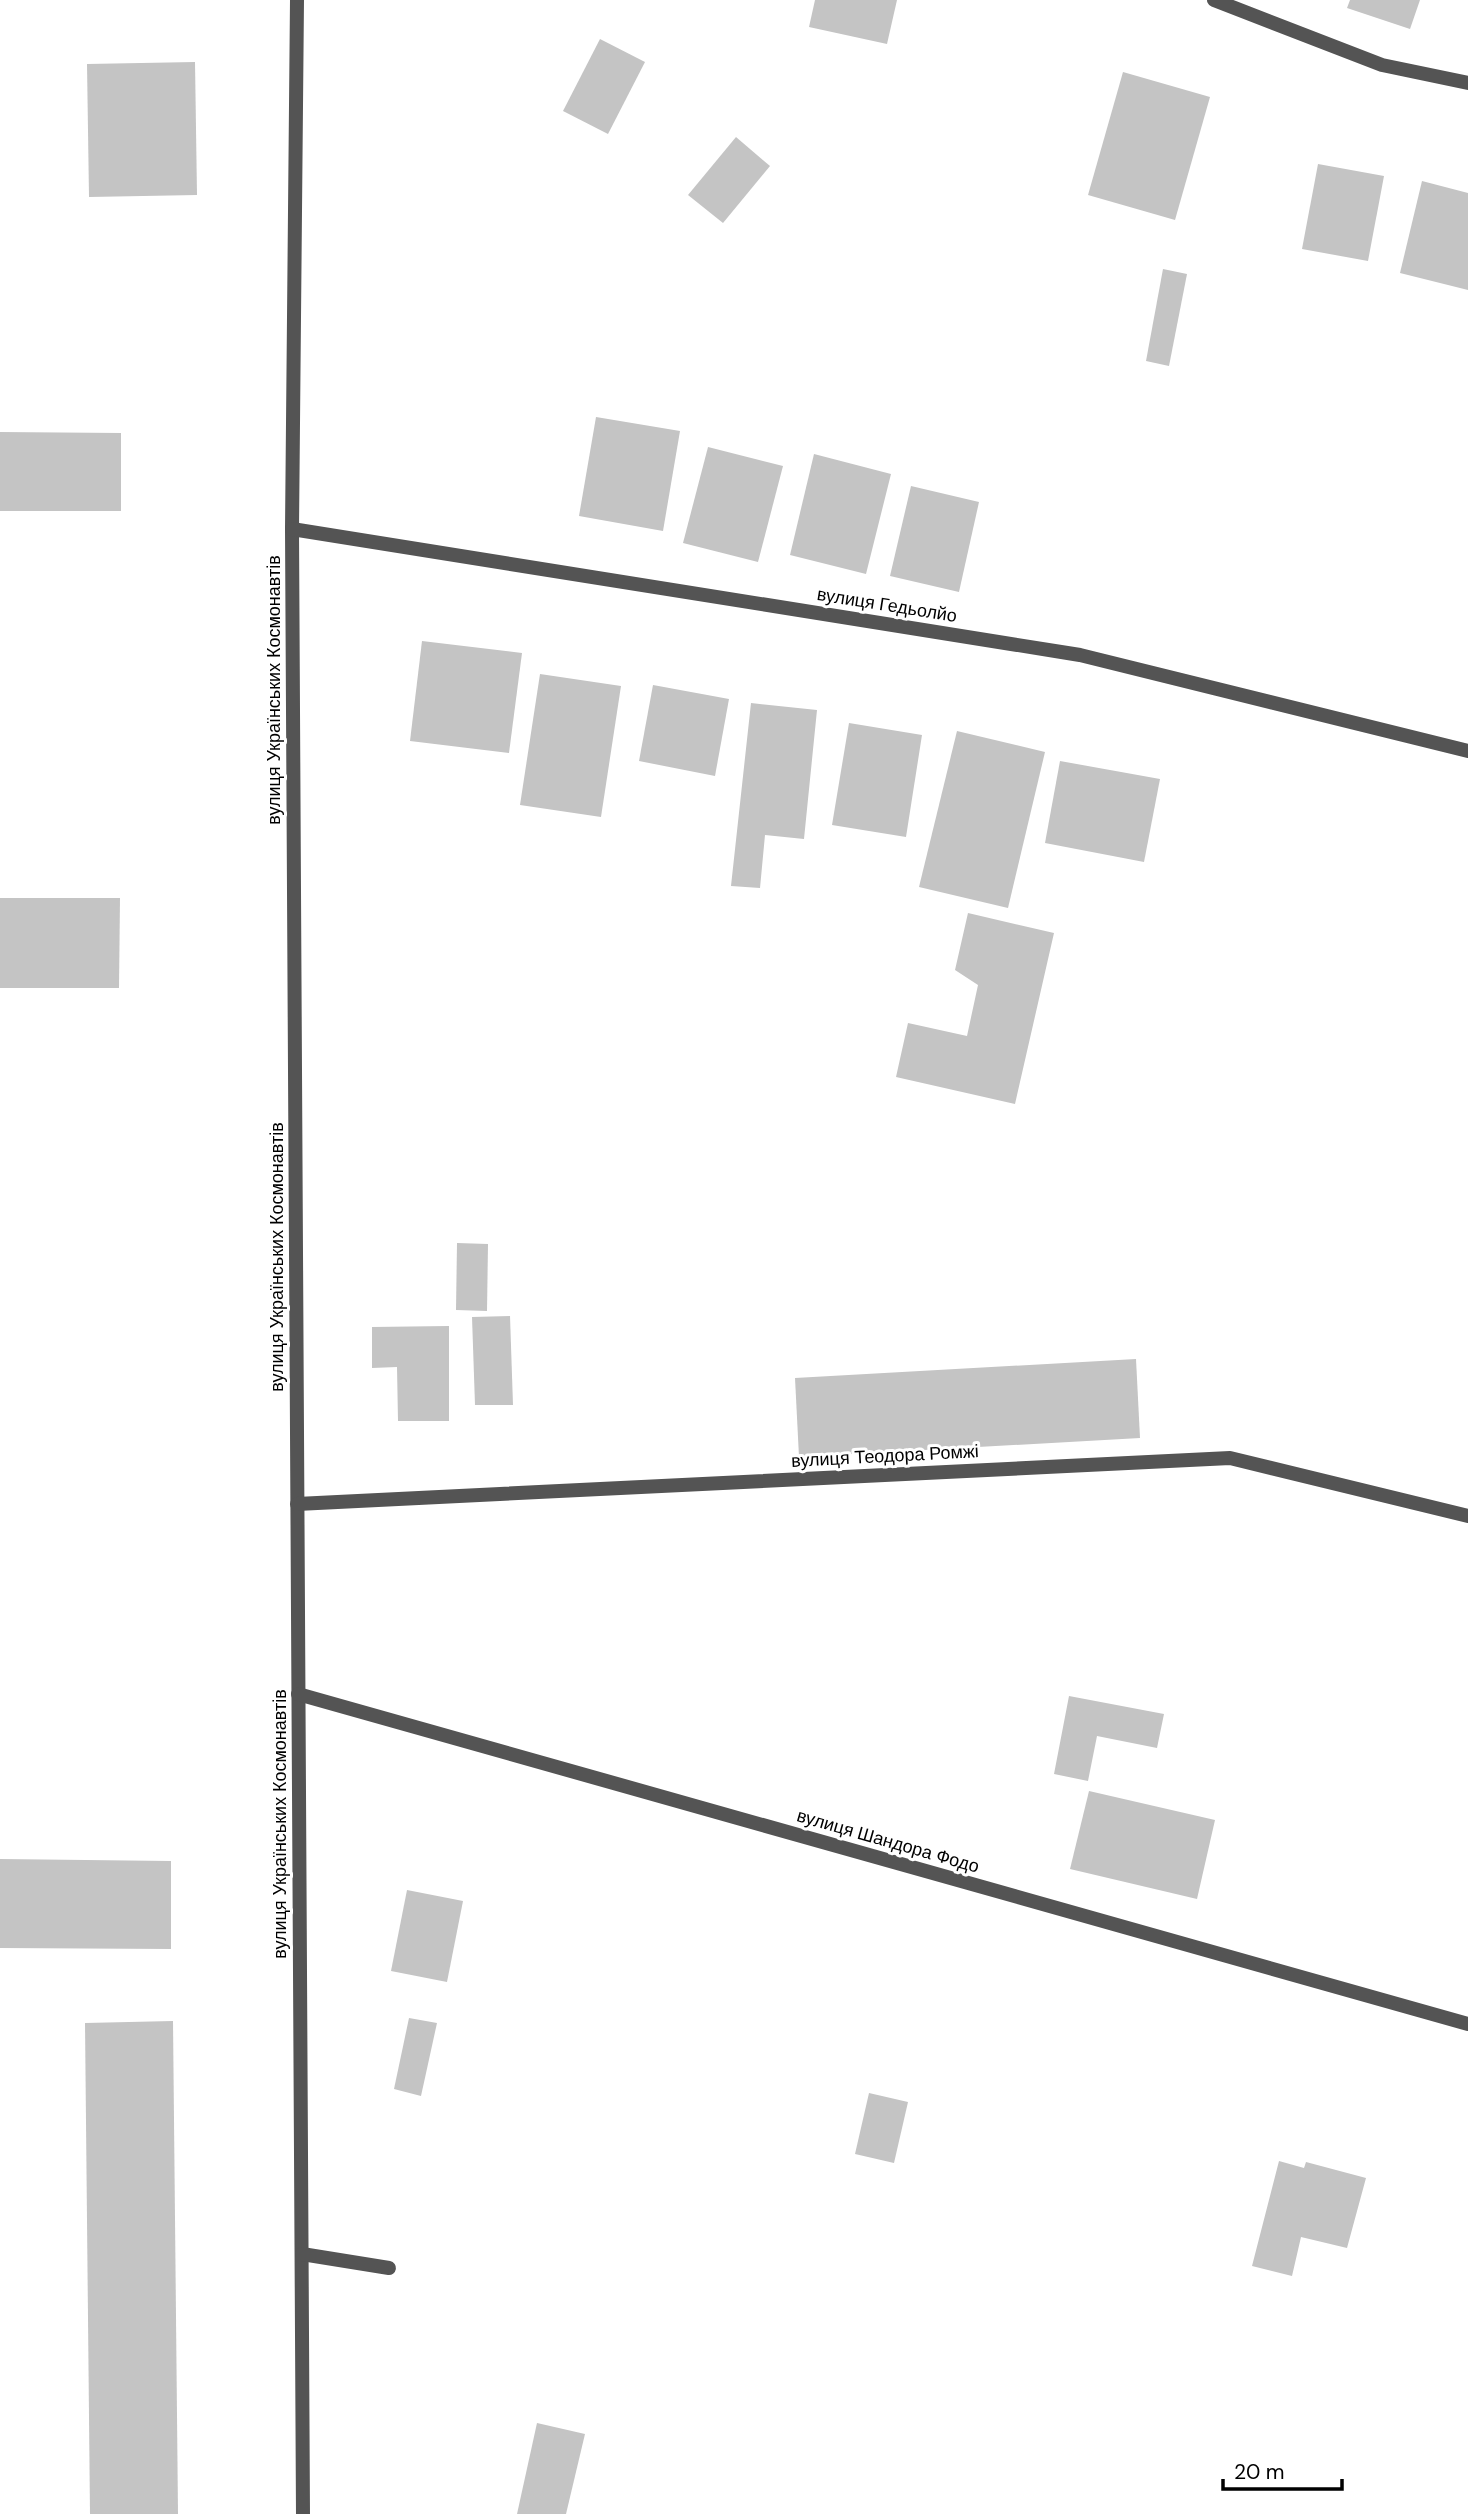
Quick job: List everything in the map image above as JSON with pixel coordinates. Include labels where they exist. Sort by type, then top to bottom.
[{"type":"street","name":"вулиця Українських Космонавтів","points":[[297,0],[292,529],[303,2514]]},
{"type":"street","points":[[1214,0],[1382,65],[1468,83]]},
{"type":"street","name":"вулиця Гедьолйо","points":[[292,529],[1080,655],[1468,751]]},
{"type":"street","name":"вулиця Теодора Ромжі","points":[[298,1504],[1230,1458],[1468,1516]]},
{"type":"street","name":"вулиця Шандора Фодо","points":[[298,1694],[1468,2024]]},
{"type":"street","points":[[302,2254],[389,2268]]},
{"type":"building","points":[[815,0],[897,0],[887,44],[809,27]]},
{"type":"building","points":[[1350,0],[1420,0],[1410,29],[1347,8]]},
{"type":"building","points":[[600,39],[645,62],[608,134],[563,111]]},
{"type":"building","points":[[195,62],[197,195],[89,197],[87,64]]},
{"type":"building","points":[[1123,72],[1210,97],[1175,220],[1088,195]]},
{"type":"building","points":[[736,137],[770,166],[723,223],[688,195]]},
{"type":"building","points":[[1318,164],[1384,176],[1368,261],[1302,249]]},
{"type":"building","points":[[1422,181],[1468,193],[1468,290],[1400,273]]},
{"type":"building","points":[[1163,269],[1187,274],[1169,366],[1146,361]]},
{"type":"building","points":[[596,417],[680,431],[663,531],[579,516]]},
{"type":"building","points":[[0,432],[121,433],[121,511],[0,511]]},
{"type":"building","points":[[708,447],[783,466],[758,562],[683,543]]},
{"type":"building","points":[[814,454],[891,474],[866,574],[790,555]]},
{"type":"building","points":[[911,486],[979,502],[959,592],[890,576]]},
{"type":"building","points":[[422,641],[522,653],[509,753],[410,741]]},
{"type":"building","points":[[540,674],[621,686],[601,817],[520,805]]},
{"type":"building","points":[[653,685],[729,699],[715,776],[639,761]]},
{"type":"building","points":[[751,703],[817,710],[804,839],[765,835],[760,888],[731,886]]},
{"type":"building","points":[[849,723],[922,735],[906,837],[832,825]]},
{"type":"building","points":[[957,731],[1045,752],[1008,908],[919,887]]},
{"type":"building","points":[[1060,761],[1160,779],[1144,862],[1045,843]]},
{"type":"building","points":[[0,898],[120,898],[119,988],[0,988]]},
{"type":"building","points":[[968,913],[1054,933],[1015,1104],[896,1077],[908,1023],[967,1036],[978,985],[955,970]]},
{"type":"building","points":[[457,1243],[488,1244],[487,1311],[456,1310]]},
{"type":"building","points":[[510,1316],[513,1405],[475,1405],[472,1317]]},
{"type":"building","points":[[449,1326],[449,1421],[398,1421],[397,1367],[372,1368],[372,1327]]},
{"type":"building","points":[[1136,1359],[1140,1438],[799,1457],[795,1378]]},
{"type":"building","points":[[1069,1696],[1164,1714],[1157,1748],[1097,1736],[1088,1781],[1054,1774]]},
{"type":"building","points":[[1089,1791],[1215,1820],[1197,1899],[1070,1869]]},
{"type":"building","points":[[0,1859],[171,1861],[171,1949],[0,1948]]},
{"type":"building","points":[[407,1890],[463,1901],[447,1982],[391,1971]]},
{"type":"building","points":[[409,2018],[437,2023],[421,2096],[394,2089]]},
{"type":"building","points":[[173,2021],[178,2514],[90,2514],[85,2023]]},
{"type":"building","points":[[869,2093],[908,2102],[894,2163],[855,2154]]},
{"type":"building","points":[[1279,2161],[1304,2168],[1306,2162],[1366,2178],[1347,2248],[1301,2237],[1292,2276],[1252,2266]]},
{"type":"building","points":[[537,2423],[585,2434],[566,2514],[517,2514]]}]
